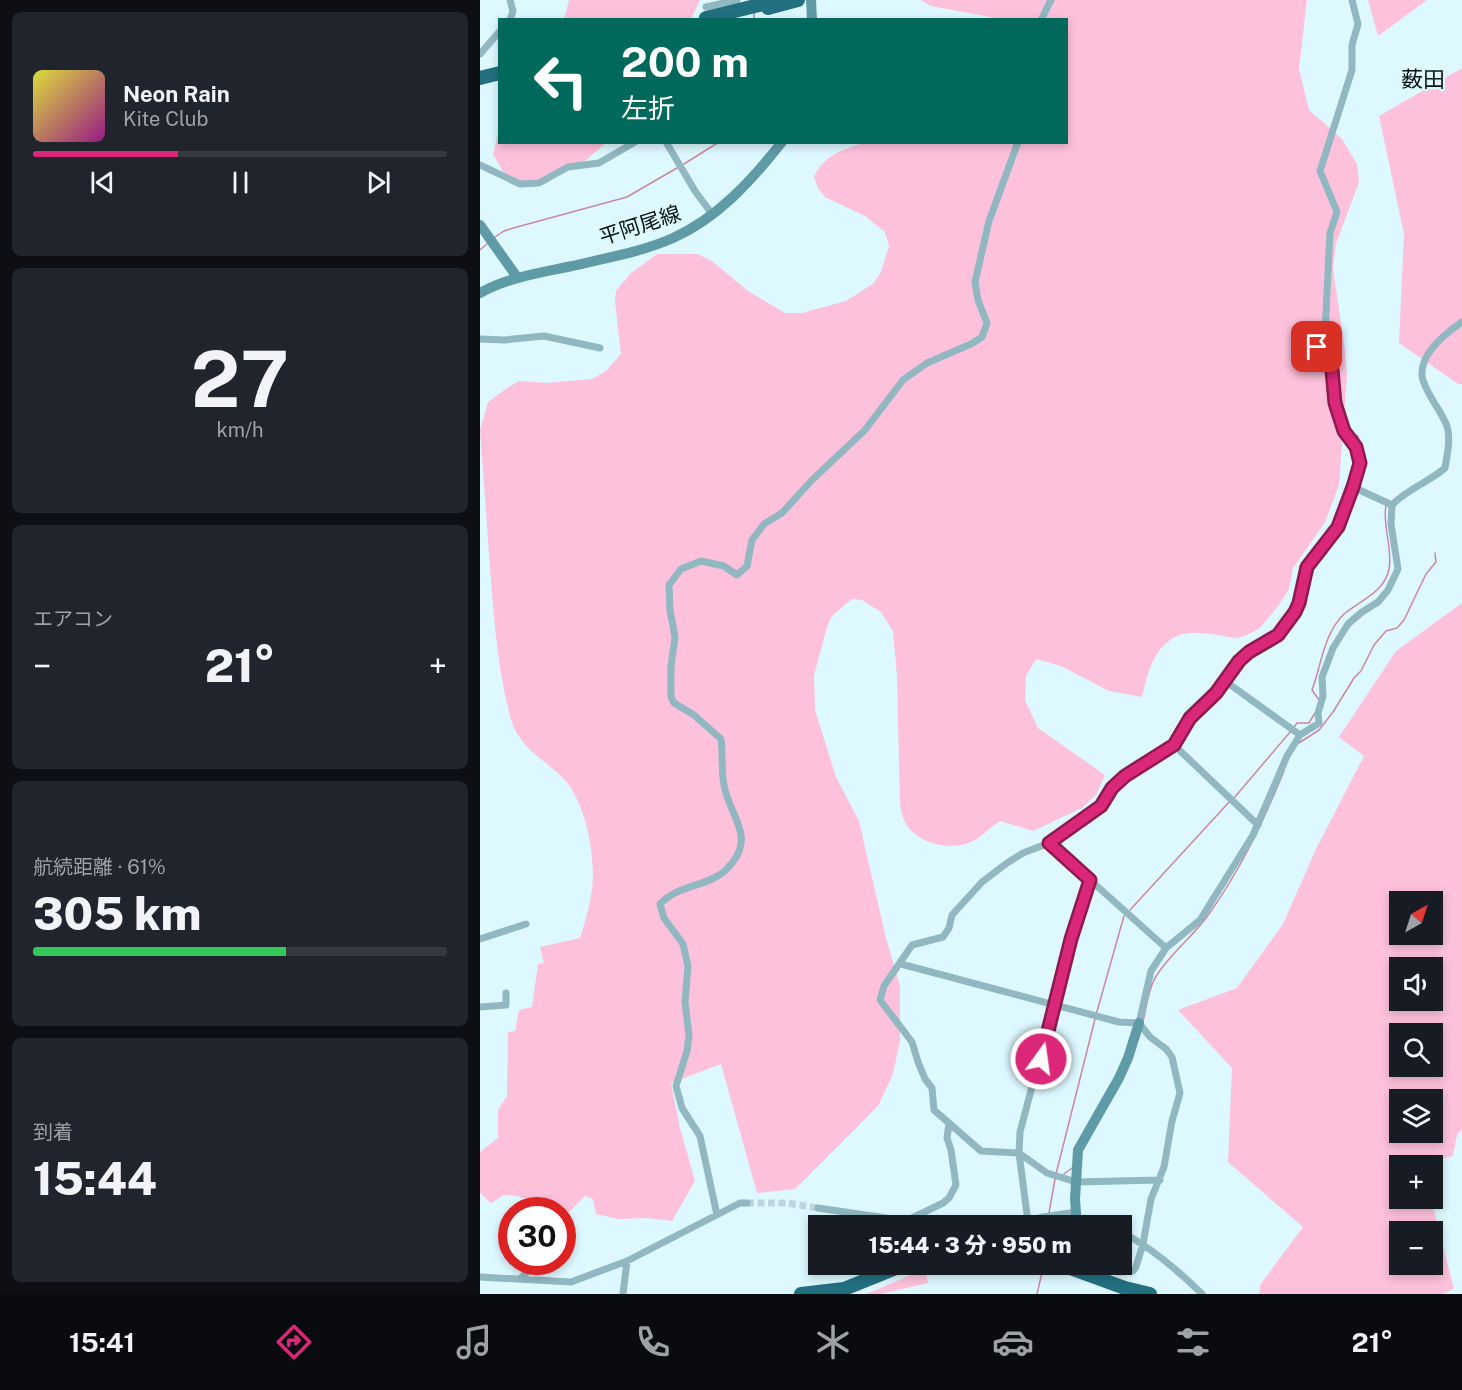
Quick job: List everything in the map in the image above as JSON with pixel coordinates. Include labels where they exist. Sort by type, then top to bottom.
[{"type":"highway","points":[[705,13],[780,0]]},
{"type":"highway","points":[[730,18],[798,0]]},
{"type":"highway","points":[[480,72],[498,68]]},
{"type":"highway","points":[[480,78],[498,74]]},
{"type":"highway","points":[[801,1294],[844,1289],[879,1275]]},
{"type":"highway","points":[[1091,1275],[1150,1294]]},
{"type":"main road","points":[[811,0],[812,18]]},
{"type":"main road","name":"平阿尾線","points":[[480,293],[517,277],[568,267],[653,245],[685,233],[750,182],[780,144]]},
{"type":"main road","points":[[480,225],[517,277]]},
{"type":"main road","points":[[1076,1215],[1078,1150],[1119,1078],[1139,1023]]},
{"type":"street","points":[[510,0],[513,10],[511,18]]},
{"type":"street","points":[[705,13],[736,0]]},
{"type":"street","points":[[1042,18],[1051,0]]},
{"type":"street","points":[[1160,1180],[1076,1182],[1047,1173],[1019,1153],[981,1151],[934,1110],[932,1088],[922,1071],[912,1042],[880,1000],[885,986],[912,945],[943,937],[949,928],[952,915],[982,882],[1023,853],[1049,843],[1101,806],[1112,788],[1125,776],[1174,745],[1190,718],[1216,693],[1239,661],[1249,652],[1278,635],[1299,603],[1307,567],[1338,527],[1360,463],[1356,447],[1344,431],[1335,403],[1332,370],[1315,343],[1325,333],[1330,232],[1336,212],[1320,171],[1352,70],[1352,45],[1358,24],[1352,0]]},
{"type":"street","points":[[480,54],[498,33]]},
{"type":"street","points":[[480,165],[520,184],[539,183],[568,167],[599,163],[632,144]]},
{"type":"street","points":[[667,144],[695,191],[712,214]]},
{"type":"street","points":[[717,1215],[700,1136],[682,1108],[676,1086],[687,1051],[685,1002],[688,966],[683,944],[664,918],[660,904],[669,895],[725,872],[739,855],[742,835],[724,787],[721,739],[694,715],[674,703],[671,697],[671,666],[675,637],[669,610],[669,585],[681,569],[701,561],[724,566],[737,575],[747,566],[752,540],[764,524],[782,513],[811,481],[865,430],[903,380],[927,363],[971,344],[981,337],[987,323],[975,290],[979,263],[989,221],[1017,144]]},
{"type":"street","points":[[1139,1023],[1151,971],[1166,948],[1200,921],[1233,870],[1258,825],[1287,756],[1300,735],[1319,723],[1318,713],[1323,696],[1323,677],[1333,648],[1348,624],[1378,602],[1395,578],[1398,569],[1391,524],[1392,505],[1445,468],[1449,437],[1447,426],[1422,376],[1427,356],[1445,334],[1462,322]]},
{"type":"street","points":[[480,339],[504,340],[544,336],[600,348]]},
{"type":"street","points":[[1353,487],[1392,505]]},
{"type":"street","points":[[1225,681],[1300,735]]},
{"type":"street","points":[[1174,745],[1258,825]]},
{"type":"street","points":[[1049,843],[1166,948]]},
{"type":"street","points":[[1027,1215],[1019,1153],[1020,1132],[1071,939],[1090,880]]},
{"type":"street","points":[[480,939],[526,924]]},
{"type":"street","points":[[901,963],[1119,1022],[1139,1023],[1150,1037],[1166,1049],[1172,1057],[1180,1093],[1160,1180],[1151,1199],[1143,1244],[1136,1267],[1132,1271]]},
{"type":"street","points":[[480,1007],[506,1005],[506,993]]},
{"type":"street","points":[[818,1208],[906,1221],[943,1203],[949,1198],[956,1185],[947,1138],[949,1123]]},
{"type":"street","points":[[480,1276],[571,1282],[627,1261],[740,1203],[747,1203]]},
{"type":"street","points":[[1132,1238],[1173,1268],[1202,1294]]},
{"type":"street","points":[[623,1294],[627,1261]]},
{"type":"street","points":[[520,1279],[524,1275]]},
{"type":"street","points":[[1114,1284],[1117,1275]]},
{"type":"shaded area","points":[[569,0],[700,0],[691,18],[564,18]]},
{"type":"shaded area","points":[[921,0],[1307,0],[1299,69],[1309,110],[1342,139],[1357,164],[1359,182],[1336,244],[1333,268],[1347,374],[1339,485],[1325,522],[1293,568],[1289,589],[1259,629],[1236,638],[1197,633],[1175,637],[1167,642],[1156,655],[1142,697],[1109,691],[1061,666],[1036,659],[1026,676],[1025,700],[1038,728],[1105,775],[1096,795],[1082,808],[1033,831],[1000,821],[976,839],[955,846],[926,841],[910,830],[903,818],[900,804],[897,676],[893,631],[881,612],[862,600],[852,599],[832,616],[827,627],[814,675],[815,710],[836,777],[859,821],[886,938],[900,986],[900,1041],[893,1074],[878,1106],[795,1189],[757,1193],[721,1064],[671,1083],[680,1128],[695,1181],[672,1221],[646,1218],[618,1219],[596,1214],[593,1199],[585,1196],[576,1205],[576,1197],[504,1195],[491,1203],[480,1193],[480,1152],[498,1138],[498,1110],[507,1096],[508,1032],[515,1031],[519,1010],[532,1007],[538,964],[544,963],[540,947],[580,938],[590,902],[593,876],[588,830],[577,800],[562,777],[523,742],[517,734],[509,712],[498,653],[480,430],[488,402],[519,381],[547,383],[592,379],[606,371],[621,354],[615,302],[616,291],[631,273],[657,254],[697,254],[712,261],[748,291],[785,313],[802,313],[846,301],[874,283],[881,272],[889,246],[885,232],[865,216],[825,197],[814,177],[823,163],[844,149],[860,144],[1068,144],[1068,18],[996,18],[931,6]]},
{"type":"shaded area","points":[[1368,0],[1427,0],[1378,36]]},
{"type":"shaded area","points":[[1462,68],[1462,384],[1458,384],[1399,343],[1404,234],[1379,116]]},
{"type":"shaded area","points":[[498,133],[498,144],[605,144],[584,162],[538,183],[513,180],[504,174],[493,154]]},
{"type":"shaded area","points":[[1462,603],[1462,1130],[1457,1134],[1453,1156],[1443,1159],[1443,1155],[1389,1155],[1389,1209],[1434,1209],[1437,1221],[1389,1221],[1389,1275],[1443,1275],[1443,1246],[1454,1289],[1443,1294],[1259,1294],[1260,1285],[1303,1227],[1228,1162],[1232,1068],[1178,1010],[1237,988],[1283,924],[1316,849],[1364,756],[1339,737],[1396,651]]},
{"type":"shaded area","points":[[911,1275],[926,1275],[928,1283],[881,1294],[866,1294]]},
{"type":"waterway","points":[[754,13],[754,18]]},
{"type":"waterway","points":[[684,164],[716,144]]},
{"type":"waterway","points":[[495,237],[517,227],[627,197],[677,168]]},
{"type":"waterway","points":[[480,250],[487,244]]},
{"type":"waterway","points":[[1357,435],[1365,456],[1358,487]]},
{"type":"waterway","points":[[1319,700],[1312,690],[1327,640],[1344,614],[1377,590],[1387,577],[1390,561],[1385,521],[1386,505]]},
{"type":"waterway","points":[[1299,743],[1319,730],[1361,671],[1374,645],[1386,631],[1397,628],[1404,620],[1426,574],[1436,562],[1435,553]]},
{"type":"waterway","points":[[1294,727],[1297,723],[1309,723],[1315,713]]},
{"type":"waterway","points":[[1234,798],[1291,731]]},
{"type":"waterway","points":[[1143,1022],[1155,978],[1167,961],[1203,922],[1221,897],[1259,827],[1284,771]]},
{"type":"waterway","points":[[1130,910],[1230,801]]},
{"type":"waterway","points":[[1096,1015],[1124,916]]},
{"type":"waterway","points":[[1056,1174],[1095,1019]]},
{"type":"waterway","points":[[1064,1174],[1072,1168]]},
{"type":"waterway","points":[[1049,1213],[1055,1179]]},
{"type":"waterway","points":[[1037,1294],[1041,1275]]},
{"type":"tunnel","points":[[747,1203],[787,1203],[818,1208]]},
{"type":"district","name":"薮田","points":[[1423,79]]},
{"type":"route","points":[[1041,1059],[1071,939],[1090,880],[1049,843],[1101,806],[1112,788],[1125,776],[1174,745],[1190,718],[1216,693],[1239,661],[1249,652],[1278,635],[1299,603],[1307,567],[1338,527],[1360,463],[1356,447],[1344,431],[1335,403],[1332,370],[1317,347]]}]
